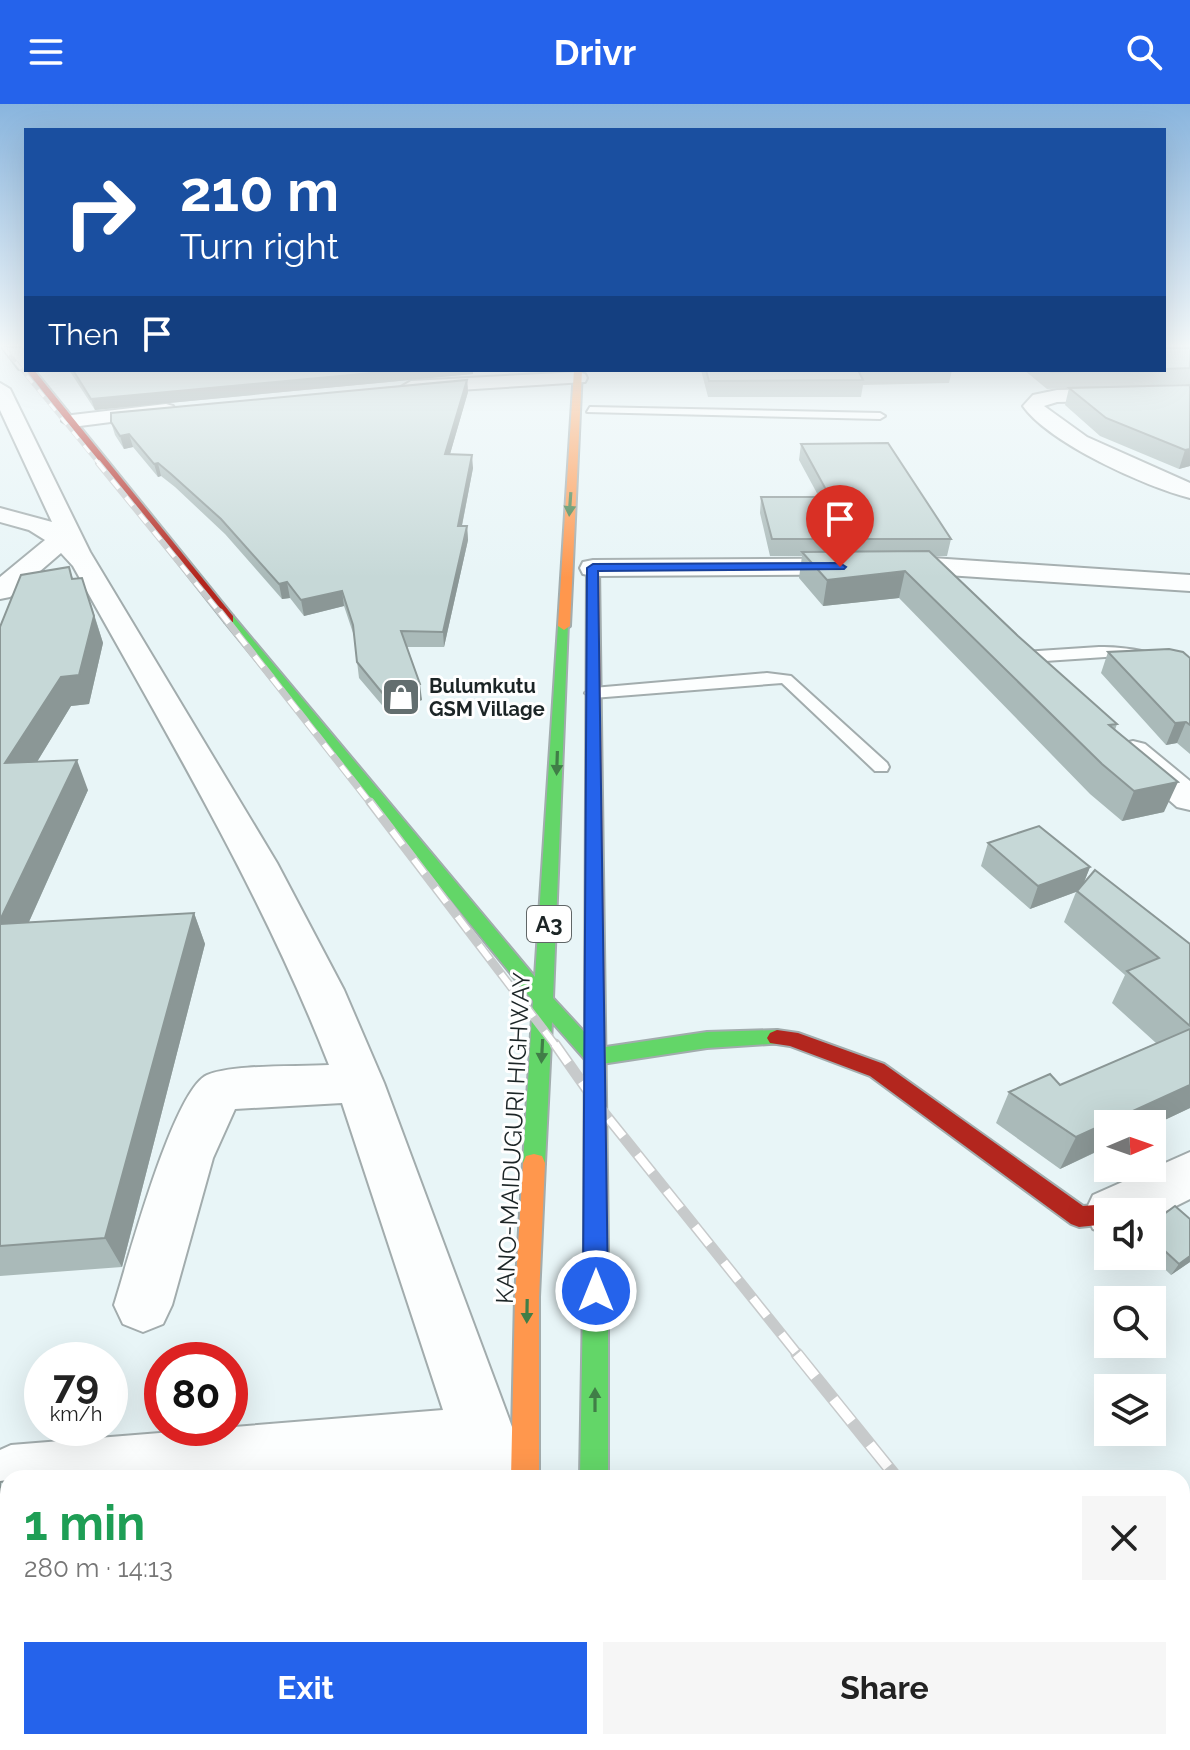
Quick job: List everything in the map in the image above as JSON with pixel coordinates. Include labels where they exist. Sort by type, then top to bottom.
[{"type":"main road","points":[[75,425],[191,573],[544,1001],[595,1057],[707,1040],[791,1038],[877,1070],[1079,1217],[1094,1215]]},
{"type":"main road","name":"KANO-MAIDUGURI HIGHWAY","points":[[502,1465],[527,1297],[579,425]]},
{"type":"main road","points":[[590,425],[591,475]]},
{"type":"main road","name":"A3","points":[[593,560],[594,1470]]},
{"type":"street","points":[[16,425],[74,550],[257,863],[322,990],[360,1083],[502,1465],[312,1470]]},
{"type":"street","points":[[1049,425],[1190,491]]},
{"type":"street","points":[[0,515],[31,520],[74,550]]},
{"type":"street","points":[[0,591],[74,550]]},
{"type":"street","points":[[593,560],[932,566],[1190,583]]},
{"type":"street","points":[[932,566],[966,600]]},
{"type":"street","points":[[1000,634],[1058,687]]},
{"type":"street","points":[[1106,728],[1190,799]]},
{"type":"street","points":[[143,1305],[192,1146],[211,1099],[221,1090],[360,1083]]},
{"type":"street","points":[[1141,1198],[1190,1174]]},
{"type":"lane","points":[[1023,656],[1037,658],[1112,651],[1135,653],[1190,669]]},
{"type":"lane","points":[[593,693],[786,679],[881,767]]},
{"type":"building","points":[[113,425],[454,425],[445,454],[472,455],[458,526],[467,526],[443,632],[401,631],[420,684],[384,695],[357,662],[353,625],[342,591],[301,600],[287,582],[279,584],[221,519],[158,463],[154,464],[129,434],[120,436]]},
{"type":"building","points":[[1123,425],[1190,425],[1190,449],[1185,450]]},
{"type":"building","points":[[888,443],[951,539],[772,539],[761,497],[830,497],[801,444]]},
{"type":"building","points":[[929,551],[1117,724],[1109,725],[1178,782],[1134,791],[1102,764],[905,571],[827,580],[802,552]]},
{"type":"building","points":[[69,567],[72,579],[82,578],[94,616],[79,675],[61,677],[5,763],[77,760],[0,920],[0,627],[21,575]]},
{"type":"building","points":[[1169,649],[1183,652],[1190,658],[1190,725],[1186,722],[1175,723],[1108,652]]},
{"type":"building","points":[[1039,826],[1090,867],[1038,886],[988,843]]},
{"type":"building","points":[[1095,870],[1190,944],[1190,1026],[1127,971],[1159,958],[1077,891]]},
{"type":"building","points":[[194,913],[105,1238],[0,1246],[0,924]]},
{"type":"building","points":[[1190,1029],[1190,1085],[1135,1110],[1094,1110],[1094,1129],[1076,1137],[1009,1092],[1050,1074],[1060,1085]]},
{"type":"building","points":[[1175,1206],[1190,1219],[1190,1256],[1179,1264],[1166,1252],[1166,1213]]},
{"type":"railway","points":[[67,425],[100,465]]},
{"type":"railway","points":[[98,463],[221,614]]},
{"type":"railway","points":[[220,612],[371,804]]},
{"type":"railway","points":[[370,802],[556,1046]]},
{"type":"railway","points":[[555,1044],[597,1104],[799,1356]]},
{"type":"railway","points":[[797,1354],[891,1470]]},
{"type":"traffic: fast","points":[[229,619],[544,1001],[595,1057],[707,1040],[777,1038]]},
{"type":"traffic: fast","points":[[534,1163],[564,626]]},
{"type":"traffic: fast","points":[[594,1470],[596,1246]]},
{"type":"traffic: slow","points":[[564,626],[575,425]]},
{"type":"traffic: slow","points":[[593,568],[596,1246]]},
{"type":"traffic: slow","points":[[525,1470],[527,1297],[534,1163]]},
{"type":"traffic: jam","points":[[74,425],[229,619]]},
{"type":"traffic: jam","points":[[777,1038],[791,1038],[877,1070],[1079,1217],[1094,1215]]},
{"type":"place","name":"Bulumkutu GSM Village","points":[[401,697]]},
{"type":"route","points":[[596,1291],[593,568],[840,567]]}]
